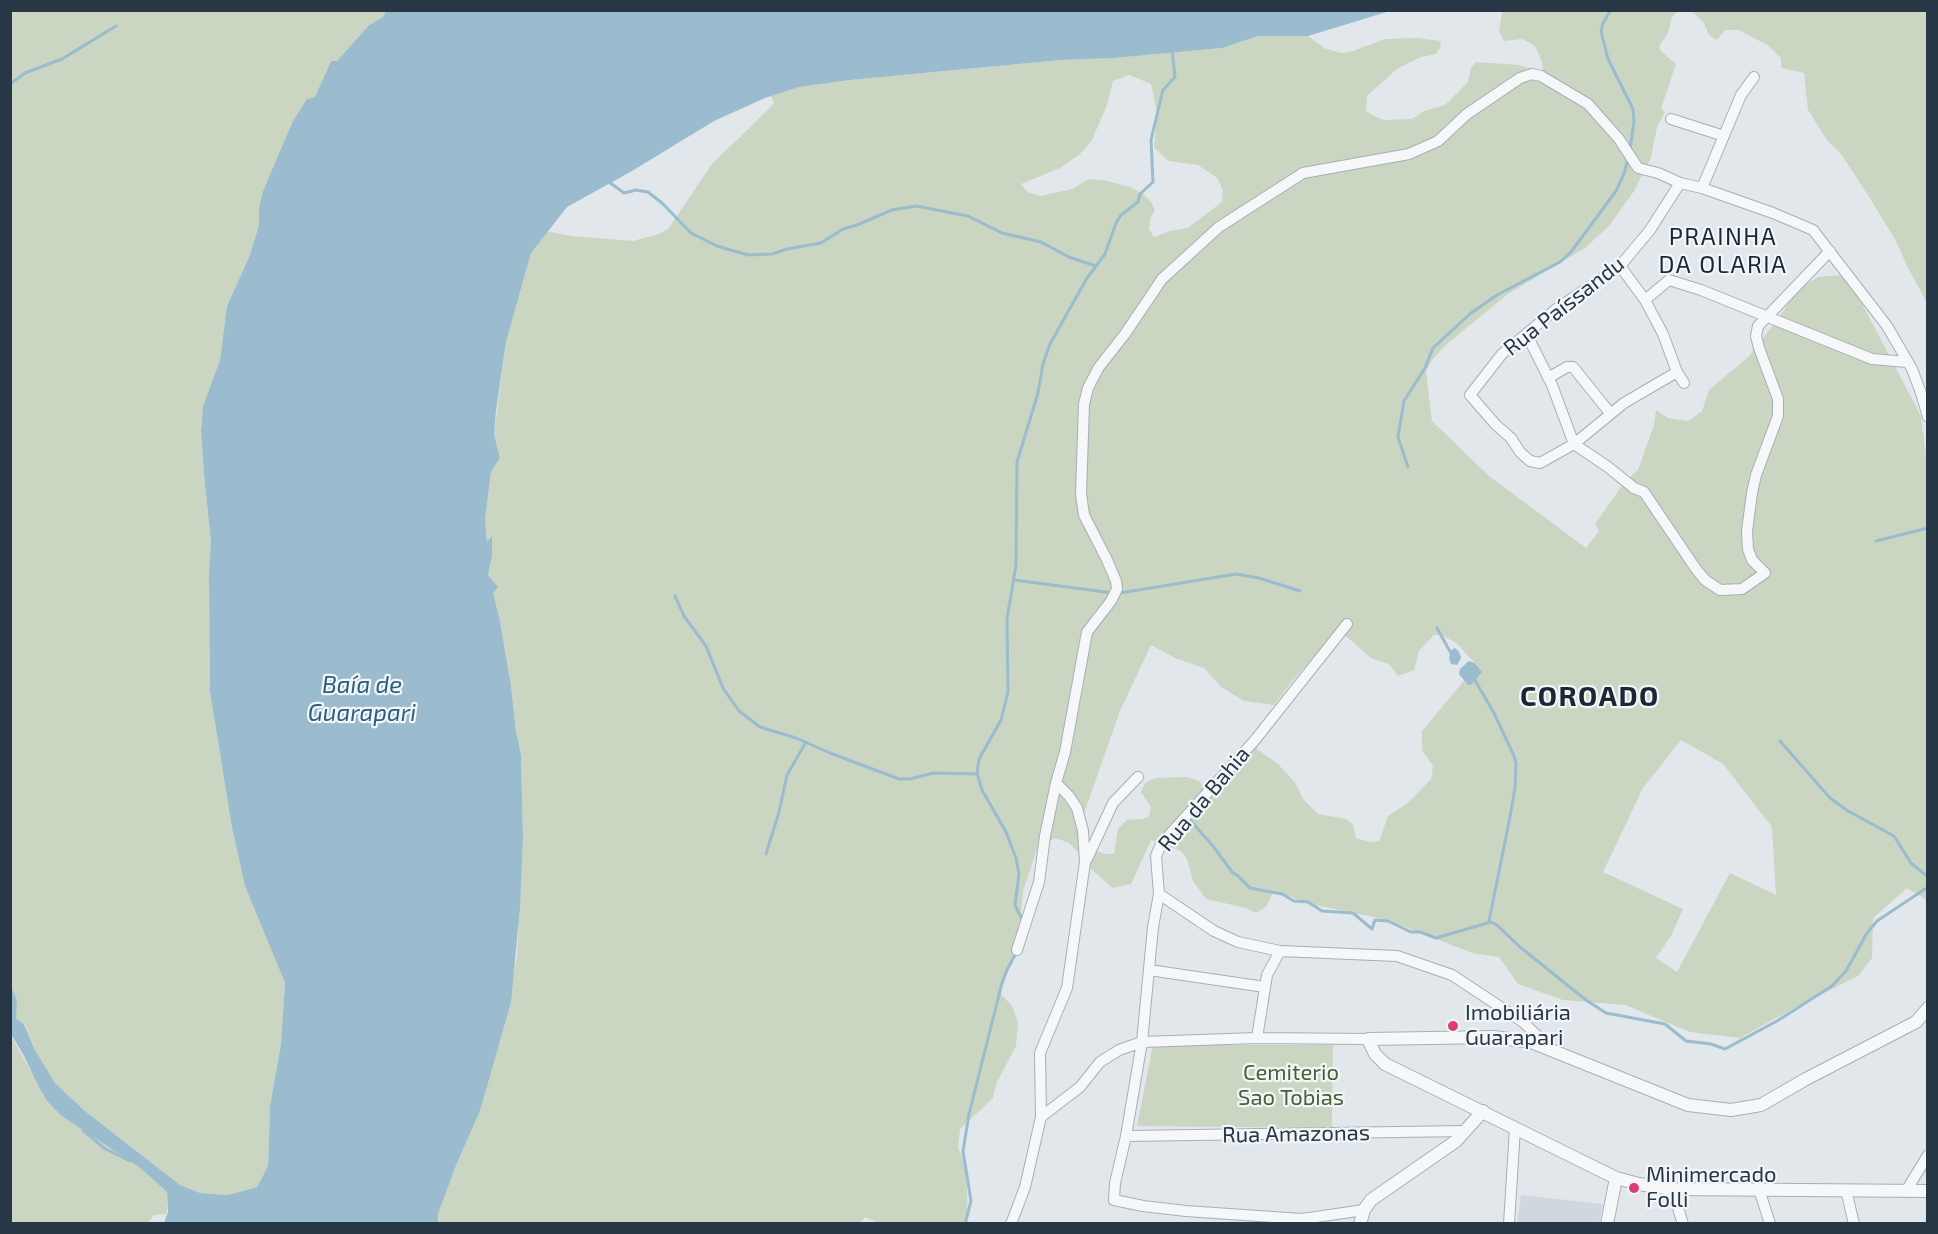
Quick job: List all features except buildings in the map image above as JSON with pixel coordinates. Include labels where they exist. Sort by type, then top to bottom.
[{"type":"street","points":[[1017,950],[1039,882],[1045,836],[1065,752],[1087,632],[1111,601],[1117,589],[1107,560],[1084,515],[1081,494],[1084,404],[1088,388],[1099,367],[1125,334],[1161,279],[1219,227],[1303,174],[1396,157],[1424,148],[1438,141],[1467,114],[1520,78],[1532,74],[1549,79],[1588,104],[1619,139],[1638,168],[1773,213],[1813,230],[1887,326],[1912,369],[1922,393],[1928,417]]},
{"type":"street","points":[[1702,188],[1741,95],[1754,77]]},
{"type":"street","points":[[1671,120],[1724,136]]},
{"type":"street","name":"Rua Paíssandu","points":[[1574,444],[1540,463],[1530,461],[1470,395],[1502,354],[1555,310],[1620,266],[1650,230],[1680,183]]},
{"type":"street","points":[[1527,334],[1548,378],[1574,444],[1634,488],[1644,492],[1705,580],[1720,590],[1742,589],[1765,573],[1752,560],[1748,549],[1747,531],[1752,493],[1778,416],[1778,399],[1756,336],[1758,326],[1830,251]]},
{"type":"street","points":[[1620,266],[1646,300],[1684,383]]},
{"type":"street","points":[[1646,300],[1669,280],[1701,290],[1872,359],[1907,362]]},
{"type":"street","points":[[1548,378],[1567,367],[1573,367],[1610,413]]},
{"type":"street","points":[[1574,444],[1610,413],[1677,372]]},
{"type":"street","name":"Rua da Bahia","points":[[1347,624],[1248,747],[1161,844],[1156,856],[1159,894],[1142,1042],[1126,1136],[1115,1183],[1114,1200],[1186,1211],[1302,1219],[1364,1209]]},
{"type":"street","points":[[1085,862],[1113,803],[1138,777]]},
{"type":"street","points":[[1011,1224],[1025,1187],[1041,1118],[1040,1053],[1066,988],[1085,862],[1083,831],[1077,808],[1056,783]]},
{"type":"street","points":[[1159,894],[1214,931],[1238,942],[1280,951],[1397,956],[1452,975],[1523,1022],[1554,1051]]},
{"type":"street","points":[[1257,1038],[1267,975],[1280,951]]},
{"type":"street","points":[[1149,970],[1265,987]]},
{"type":"street","points":[[1041,1118],[1080,1087],[1100,1062],[1119,1050],[1142,1042],[1257,1038],[1494,1037],[1531,1042],[1688,1105],[1731,1110],[1745,1109],[1761,1105],[1816,1073],[1916,1022],[1928,1008]]},
{"type":"street","points":[[1368,1039],[1375,1054],[1385,1064],[1616,1178],[1672,1189],[1928,1191]]},
{"type":"street","points":[[1360,1224],[1364,1209],[1378,1194],[1456,1141],[1483,1111]]},
{"type":"street","points":[[1509,1224],[1515,1128]]},
{"type":"street","name":"Rua Amazonas","points":[[1126,1136],[1466,1131]]},
{"type":"street","points":[[1905,1191],[1928,1155]]},
{"type":"street","points":[[1607,1224],[1616,1178]]},
{"type":"street","points":[[1672,1189],[1683,1224]]},
{"type":"street","points":[[1759,1189],[1770,1224]]},
{"type":"street","points":[[1846,1190],[1854,1224]]},
{"type":"shaded area","points":[[1521,1195],[1603,1204],[1599,1223],[1517,1223]]},
{"type":"green space","points":[[10,11],[386,11],[383,17],[369,25],[337,61],[331,61],[315,98],[278,158],[263,191],[259,208],[259,225],[250,255],[227,306],[220,360],[203,406],[201,431],[211,542],[210,693],[232,828],[245,886],[285,983],[281,1044],[270,1106],[268,1166],[257,1187],[228,1195],[200,1193],[180,1185],[85,1111],[55,1083],[34,1048],[25,1024],[15,1019],[17,1000],[10,987]]},
{"type":"green space","points":[[1502,11],[1678,11],[1672,17],[1668,33],[1659,46],[1661,51],[1676,64],[1661,109],[1665,112],[1657,127],[1651,158],[1634,191],[1609,226],[1585,248],[1508,294],[1448,343],[1432,360],[1426,371],[1432,421],[1489,476],[1586,548],[1599,531],[1595,524],[1624,483],[1638,470],[1654,425],[1656,410],[1668,418],[1688,421],[1702,411],[1709,390],[1748,357],[1797,290],[1818,277],[1842,275],[1849,279],[1921,416],[1928,472],[1927,903],[1924,898],[1907,888],[1873,918],[1872,958],[1858,976],[1740,1038],[1690,1032],[1625,1005],[1563,1000],[1518,984],[1499,957],[1472,953],[1388,920],[1315,905],[1274,891],[1266,907],[1256,913],[1246,908],[1206,899],[1193,881],[1187,859],[1181,851],[1151,840],[1131,884],[1113,888],[1091,869],[1069,843],[1056,838],[1038,846],[1023,891],[1021,915],[1011,963],[1000,993],[1012,1006],[1018,1022],[1016,1046],[996,1084],[993,1098],[960,1129],[958,1148],[966,1164],[968,1223],[878,1223],[865,1217],[859,1224],[438,1224],[438,1214],[480,1111],[517,957],[523,837],[521,755],[500,621],[488,575],[492,557],[491,537],[487,543],[485,519],[491,472],[500,458],[494,434],[506,342],[531,253],[546,231],[572,236],[633,241],[659,234],[668,229],[712,164],[774,104],[771,96],[799,87],[1061,60],[1114,58],[1222,48],[1258,36],[1308,36],[1324,48],[1341,53],[1385,39],[1417,38],[1441,41],[1436,54],[1421,57],[1397,69],[1367,96],[1366,111],[1374,116],[1384,120],[1412,119],[1424,111],[1445,105],[1468,82],[1471,68],[1476,62],[1519,65],[1543,73],[1542,62],[1535,46],[1522,39],[1504,41],[1499,31]],"holes":[[[1129,75],[1151,84],[1157,113],[1154,147],[1168,161],[1198,165],[1217,178],[1223,190],[1222,202],[1188,228],[1154,237],[1149,229],[1150,219],[1155,210],[1143,194],[1130,187],[1089,179],[1072,189],[1040,196],[1028,192],[1021,184],[1060,168],[1080,154],[1092,140],[1107,105],[1113,81]],[[1339,630],[1371,658],[1389,664],[1398,676],[1414,670],[1419,651],[1434,635],[1442,635],[1456,643],[1479,667],[1471,672],[1422,731],[1422,750],[1433,766],[1431,779],[1408,803],[1388,816],[1379,841],[1370,842],[1356,838],[1353,824],[1346,819],[1318,814],[1303,799],[1296,784],[1278,764],[1257,749],[1258,739],[1208,792],[1199,781],[1187,777],[1155,778],[1145,783],[1141,792],[1151,807],[1149,816],[1127,820],[1118,829],[1114,854],[1105,854],[1091,849],[1082,819],[1120,711],[1151,645],[1175,658],[1204,668],[1221,687],[1244,701],[1274,705],[1293,680]],[[1681,740],[1723,764],[1772,827],[1776,895],[1730,873],[1677,972],[1656,958],[1671,936],[1683,909],[1603,872],[1643,788]]]},
{"type":"green space","points":[[1692,11],[1927,11],[1927,303],[1896,241],[1868,195],[1808,110],[1804,73],[1781,68],[1781,58],[1769,46],[1739,30],[1725,30],[1717,40],[1709,35],[1704,23]]},
{"type":"green space","points":[[10,1034],[31,1071],[63,1117],[139,1167],[167,1192],[167,1214],[154,1215],[148,1223],[11,1223]]},
{"type":"green space","name":"Cemiterio Sao Tobias","points":[[1153,1045],[1333,1045],[1332,1128],[1137,1126]]},
{"type":"water","name":"Baía de Guarapari","points":[[386,11],[1390,11],[1308,36],[1258,36],[1222,48],[1114,58],[1061,60],[799,87],[765,98],[714,121],[567,207],[531,253],[506,342],[496,411],[494,434],[500,458],[491,472],[485,519],[487,542],[492,536],[492,557],[488,575],[498,587],[493,593],[500,621],[521,755],[523,837],[520,908],[511,1002],[480,1111],[457,1163],[438,1214],[438,1223],[164,1223],[168,1212],[167,1192],[139,1167],[63,1117],[48,1102],[11,1034],[11,987],[17,1000],[16,1019],[24,1024],[34,1048],[55,1083],[85,1111],[180,1185],[200,1193],[228,1195],[257,1187],[268,1166],[270,1106],[281,1044],[285,983],[245,886],[232,828],[210,692],[211,542],[201,431],[203,406],[220,360],[227,306],[250,255],[259,225],[259,208],[263,191],[293,121],[307,99],[315,97],[331,61],[337,61],[369,25],[383,17]]},
{"type":"water","points":[[1455,648],[1461,658],[1457,665],[1451,664],[1449,658],[1451,650]]},
{"type":"water","points":[[1469,661],[1475,663],[1482,672],[1471,685],[1468,685],[1459,674],[1460,669]]},
{"type":"waterway","points":[[1611,10],[1601,31],[1608,59],[1633,109],[1634,121],[1630,149]]},
{"type":"waterway","points":[[10,84],[25,73],[62,59],[116,26]]},
{"type":"waterway","points":[[1023,921],[1015,905],[1019,874],[1016,858],[1006,832],[982,790],[977,773],[979,759],[1001,720],[1008,692],[1007,619],[1016,565],[1017,462],[1050,344],[1087,278],[1105,254],[1121,215],[1138,202],[1140,194],[1153,182],[1151,140],[1163,90],[1175,77],[1172,48]]},
{"type":"waterway","points":[[1408,467],[1398,437],[1404,401],[1425,368],[1433,348],[1471,313],[1497,295],[1560,262],[1571,252],[1616,191],[1628,159]]},
{"type":"waterway","points":[[609,182],[624,193],[636,190],[648,192],[691,233],[717,246],[748,255],[772,254],[821,243],[843,229],[892,210],[916,206],[968,216],[1002,233],[1041,242],[1069,257],[1096,266]]},
{"type":"waterway","points":[[1876,541],[1928,528]]},
{"type":"waterway","points":[[1120,593],[1236,574],[1259,578],[1300,591]]},
{"type":"waterway","points":[[1014,580],[1113,593]]},
{"type":"waterway","points":[[675,596],[684,616],[706,646],[723,688],[739,711],[760,727],[796,738],[899,779],[910,779],[933,773],[977,774]]},
{"type":"waterway","points":[[1437,628],[1452,655]]},
{"type":"waterway","points":[[1473,677],[1494,713],[1516,763],[1515,788],[1489,921]]},
{"type":"waterway","points":[[1780,741],[1830,798],[1848,811],[1894,836],[1911,863],[1928,877]]},
{"type":"waterway","points":[[766,854],[787,775],[806,742]]},
{"type":"waterway","points":[[1191,821],[1232,872],[1250,888],[1282,894],[1294,901],[1308,902],[1322,911],[1353,913],[1372,929],[1375,920],[1388,921],[1411,932],[1420,932],[1436,938],[1491,922],[1586,1000],[1606,1013],[1665,1024],[1686,1041],[1711,1044],[1725,1049],[1777,1021],[1832,986],[1846,971],[1867,933],[1877,921],[1928,887]]},
{"type":"waterway","points":[[965,1224],[971,1201],[963,1151],[969,1114],[1002,983],[1016,953]]},
{"type":"waterway","points":[[83,1130],[104,1148],[130,1161]]},
{"type":"place","name":"Imobiliária Guarapari","points":[[1453,1026]]},
{"type":"place","name":"Minimercado Folli","points":[[1634,1188]]},
{"type":"district","name":"PRAINHA DA OLARIA","points":[[1723,251]]},
{"type":"district","name":"COROADO","points":[[1590,697]]}]
